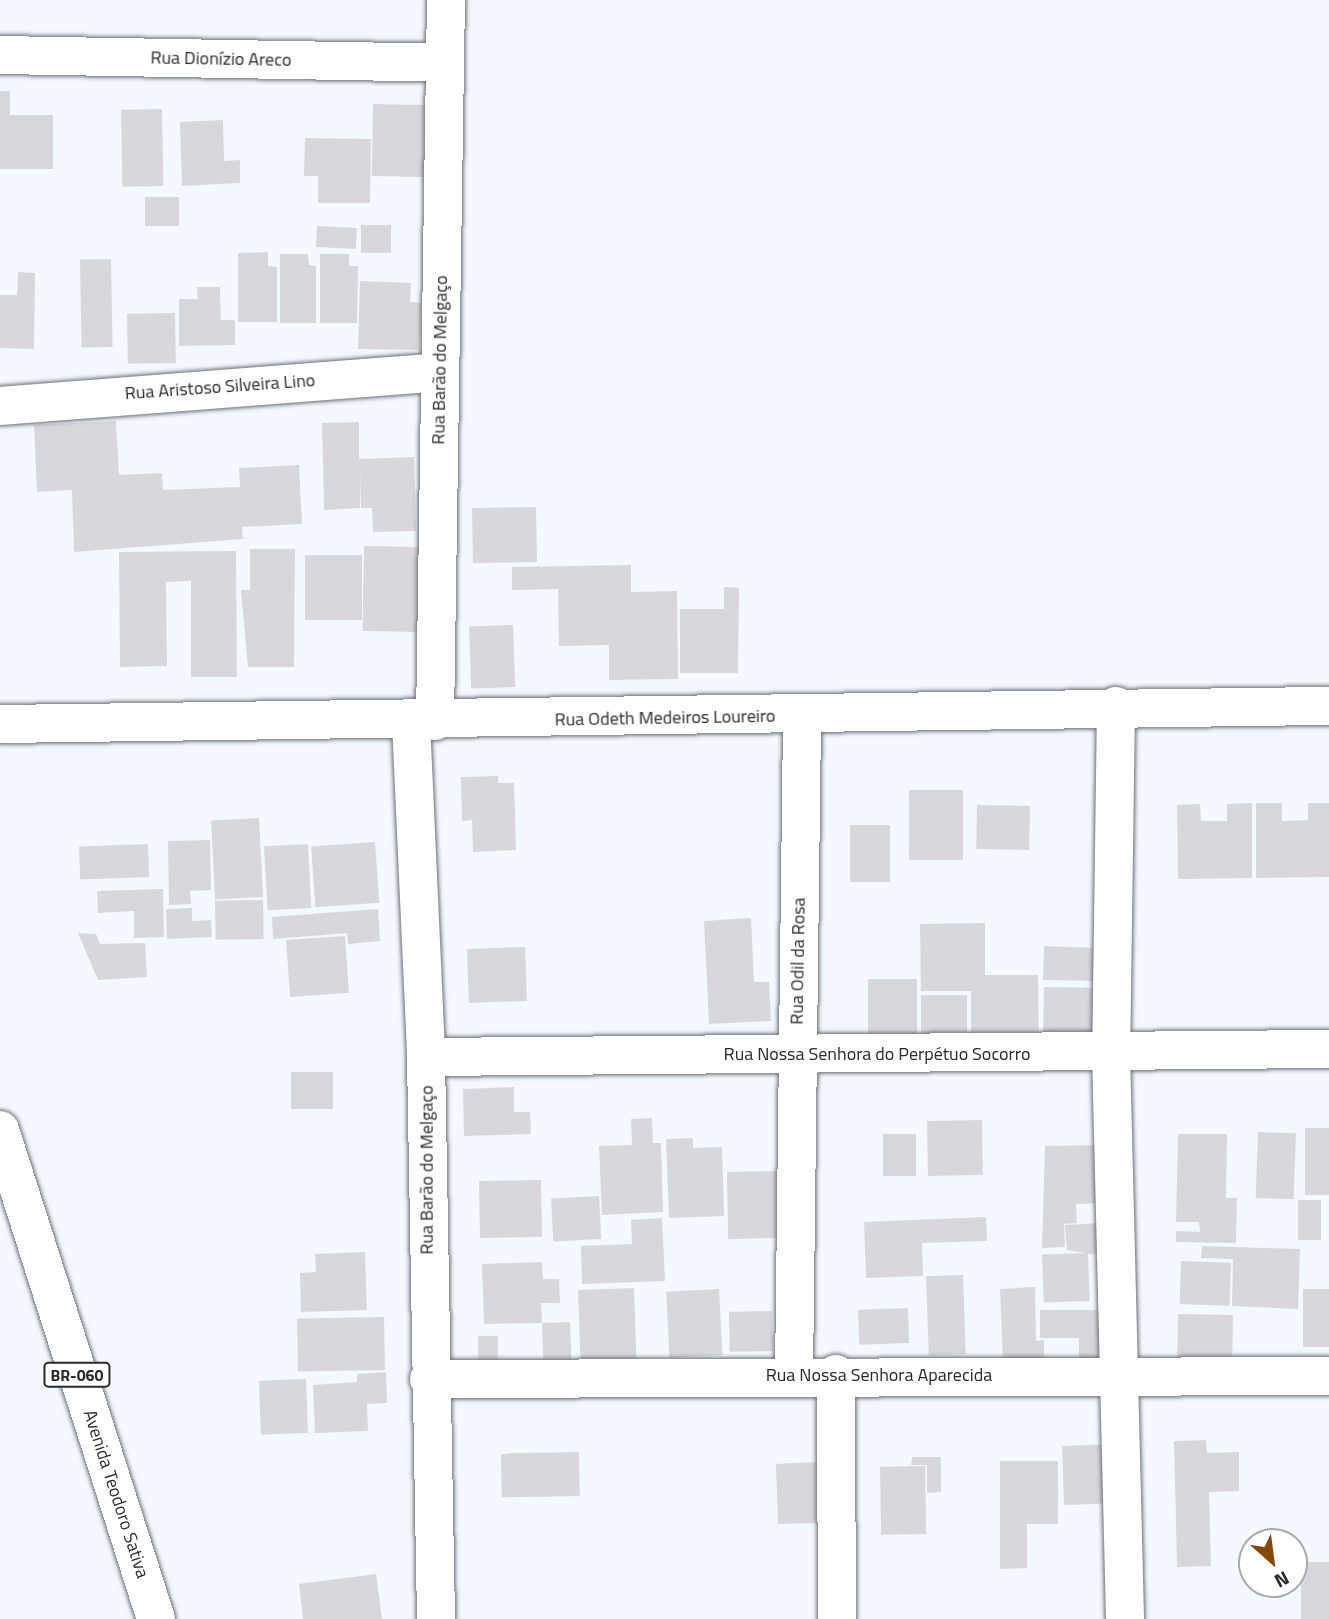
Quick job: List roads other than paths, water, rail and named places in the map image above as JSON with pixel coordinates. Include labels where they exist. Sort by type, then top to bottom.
[{"type":"street","name":"Rua Barão do Melgaço","points":[[436,1619],[429,1379],[423,721],[440,372],[442,63],[446,0]]},
{"type":"street","name":"Rua Dionízio Areco","points":[[0,55],[442,63]]},
{"type":"street","name":"Rua Aristoso Silveira Lino","points":[[0,406],[440,372]]},
{"type":"street","name":"Rua Odeth Medeiros Loureiro","points":[[0,724],[802,716],[1116,706],[1329,706]]},
{"type":"street","points":[[1116,706],[1111,1054],[1125,1619]]},
{"type":"street","name":"Rua Odil da Rosa","points":[[793,1375],[802,716]]},
{"type":"street","name":"Rua Nossa Senhora do Perpétuo Socorro","points":[[426,1057],[1111,1054],[1329,1049]]},
{"type":"street","name":"Avenida Teodoro Sativa","points":[[0,1130],[156,1619]]},
{"type":"street","points":[[836,1374],[837,1619]]},
{"type":"street","name":"Rua Nossa Senhora Aparecida","points":[[429,1379],[836,1374],[1329,1376]]}]
